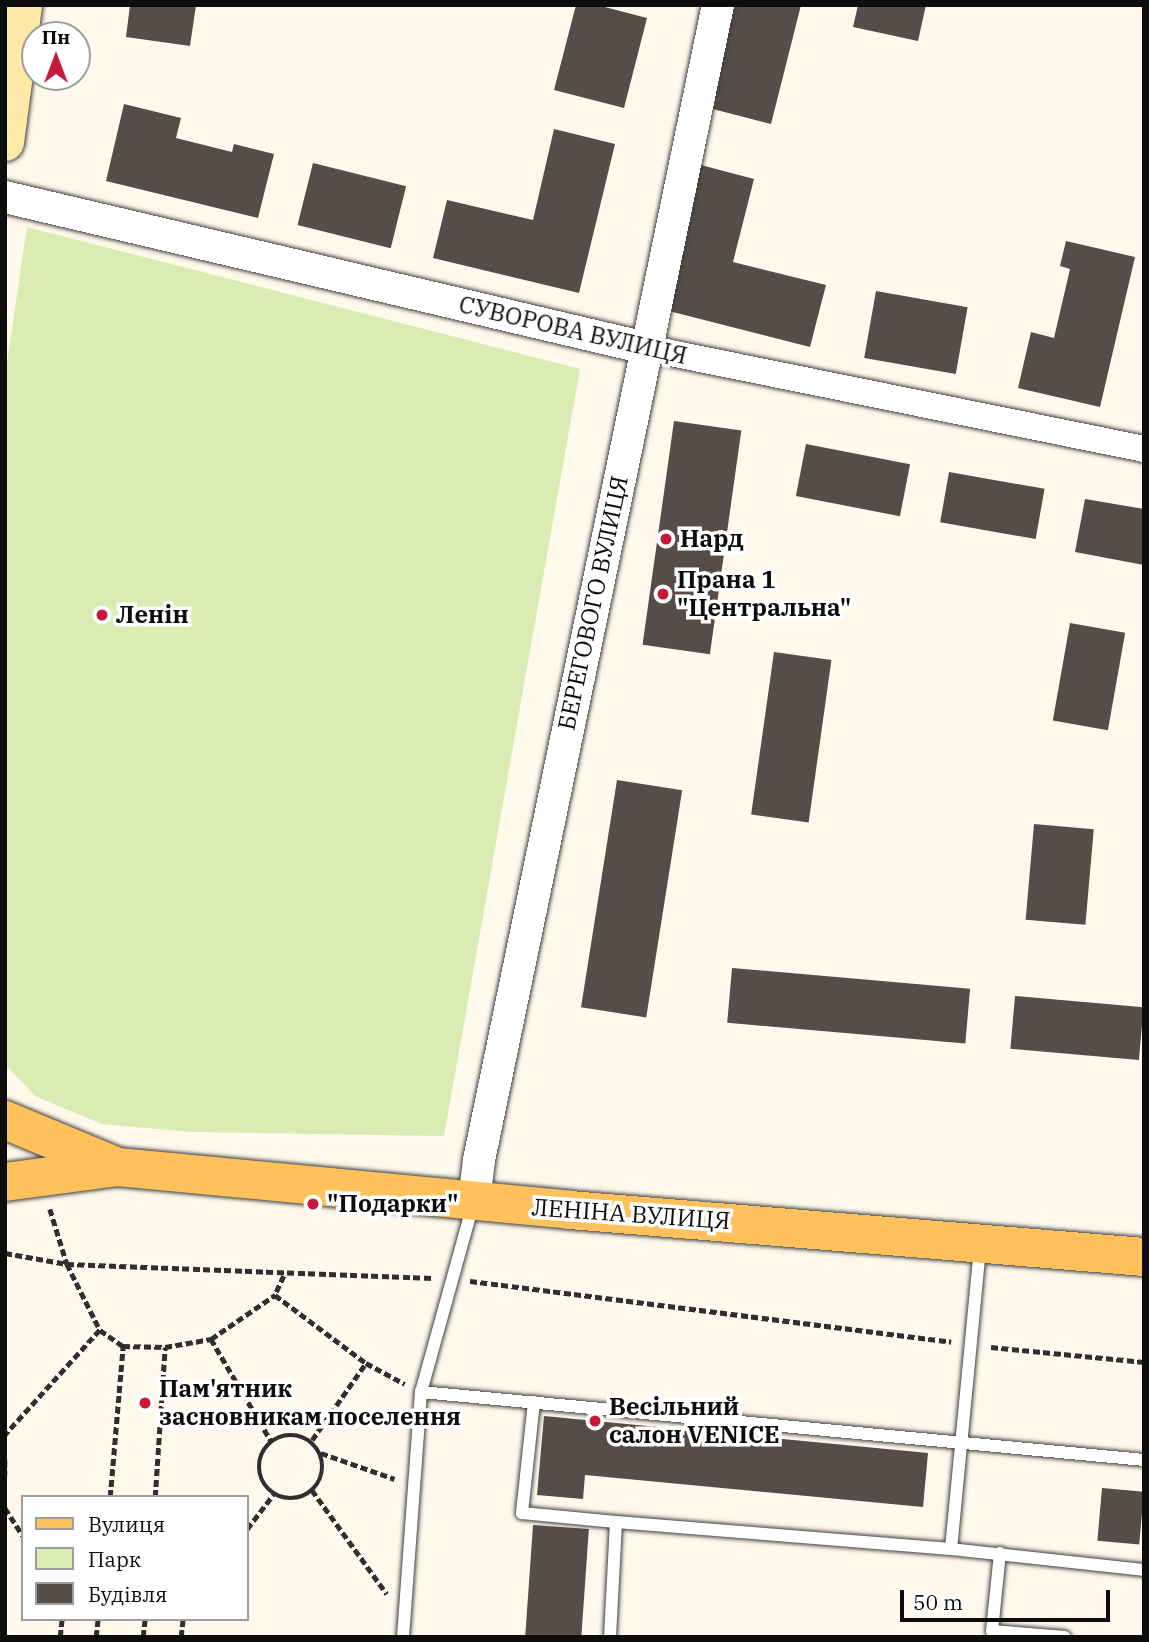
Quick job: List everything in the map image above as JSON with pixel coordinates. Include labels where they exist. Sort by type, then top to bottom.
[{"type":"main road","points":[[5,142],[23,5]]},
{"type":"main road","name":"ЛЕНІНА ВУЛИЦЯ","points":[[5,1119],[118,1167]]},
{"type":"main road","name":"ЛЕНІНА ВУЛИЦЯ","points":[[5,1182],[118,1167],[474,1201],[980,1240],[1144,1257]]},
{"type":"street","name":"БЕРЕГОВОГО ВУЛИЦЯ","points":[[474,1201],[479,1160],[718,5]]},
{"type":"street","name":"СУВОРОВА ВУЛИЦЯ","points":[[5,197],[646,348],[1144,449]]},
{"type":"lane","points":[[403,1637],[402,1615],[421,1392],[474,1201]]},
{"type":"lane","points":[[951,1549],[980,1240]]},
{"type":"lane","points":[[421,1392],[1144,1460]]},
{"type":"lane","points":[[534,1402],[522,1513],[1000,1553],[1144,1570]]},
{"type":"lane","points":[[610,1637],[616,1522]]},
{"type":"lane","points":[[1000,1553],[992,1631],[1065,1637]]},
{"type":"path","points":[[5,1252],[67,1264],[284,1276],[453,1278],[970,1345],[1144,1362]]},
{"type":"path","points":[[67,1264],[100,1329],[123,1346],[165,1347],[211,1339],[275,1295],[284,1276]]},
{"type":"path","points":[[275,1295],[366,1363],[421,1392]]},
{"type":"path","points":[[5,1435],[100,1329]]},
{"type":"path","points":[[211,1339],[271,1441]]},
{"type":"path","points":[[110,1495],[123,1346]]},
{"type":"path","points":[[155,1495],[165,1347]]},
{"type":"path","points":[[312,1440],[366,1363]]},
{"type":"path","points":[[295,1435],[312,1440],[320,1453],[323,1473],[312,1490],[295,1499],[273,1495],[260,1477],[258,1466],[271,1441],[295,1435]]},
{"type":"path","points":[[320,1453],[413,1485]]},
{"type":"path","points":[[5,1460],[5,1475]]},
{"type":"path","points":[[312,1490],[402,1615]]},
{"type":"path","points":[[248,1528],[273,1495]]},
{"type":"path","points":[[5,1508],[21,1533]]},
{"type":"green space","points":[[27,227],[580,369],[444,1136],[191,1132],[102,1124],[35,1096],[5,1064],[5,376]]},
{"type":"building","points":[[130,5],[196,5],[190,46],[126,37]]},
{"type":"building","points":[[576,5],[597,5],[647,18],[624,108],[554,90]]},
{"type":"building","points":[[734,5],[801,5],[771,124],[709,108]]},
{"type":"building","points":[[858,5],[926,5],[918,41],[853,27]]},
{"type":"building","points":[[124,104],[181,118],[176,138],[232,152],[234,144],[274,154],[258,218],[106,181]]},
{"type":"building","points":[[554,129],[615,144],[579,293],[433,258],[447,200],[533,220]]},
{"type":"building","points":[[313,163],[406,186],[391,248],[298,225]]},
{"type":"building","points":[[697,164],[754,179],[733,262],[826,285],[810,347],[661,309]]},
{"type":"building","points":[[1066,241],[1135,257],[1100,407],[1018,388],[1031,332],[1054,338],[1070,269],[1060,266]]},
{"type":"building","points":[[876,291],[968,307],[956,374],[864,358]]},
{"type":"building","points":[[674,421],[741,430],[710,654],[643,645]]},
{"type":"building","points":[[806,444],[910,464],[900,516],[796,496]]},
{"type":"building","points":[[949,472],[1045,489],[1036,539],[940,522]]},
{"type":"building","points":[[1085,499],[1144,509],[1144,565],[1075,552]]},
{"type":"building","points":[[1070,623],[1125,633],[1108,730],[1053,720]]},
{"type":"building","points":[[774,652],[831,660],[809,822],[751,814]]},
{"type":"building","points":[[617,780],[682,790],[646,1017],[581,1007]]},
{"type":"building","points":[[1034,824],[1094,829],[1085,925],[1026,920]]},
{"type":"building","points":[[732,968],[970,989],[965,1044],[727,1023]]},
{"type":"building","points":[[1015,996],[1144,1007],[1139,1060],[1010,1049]]},
{"type":"building","points":[[544,1416],[928,1453],[923,1507],[585,1475],[583,1499],[537,1495]]},
{"type":"building","points":[[1102,1488],[1144,1492],[1139,1544],[1097,1541]]},
{"type":"building","points":[[533,1525],[589,1529],[581,1637],[525,1637]]},
{"type":"place","name":"Нард","points":[[666,539]]},
{"type":"place","name":"Прана 1 \"Центральна\"","points":[[663,594]]},
{"type":"place","name":"Ленін","points":[[102,615]]},
{"type":"place","name":"\"Подарки\"","points":[[313,1204]]},
{"type":"place","name":"Пам'ятник засновникам поселення","points":[[145,1403]]},
{"type":"place","name":"Весільний салон VENICE","points":[[595,1421]]}]
